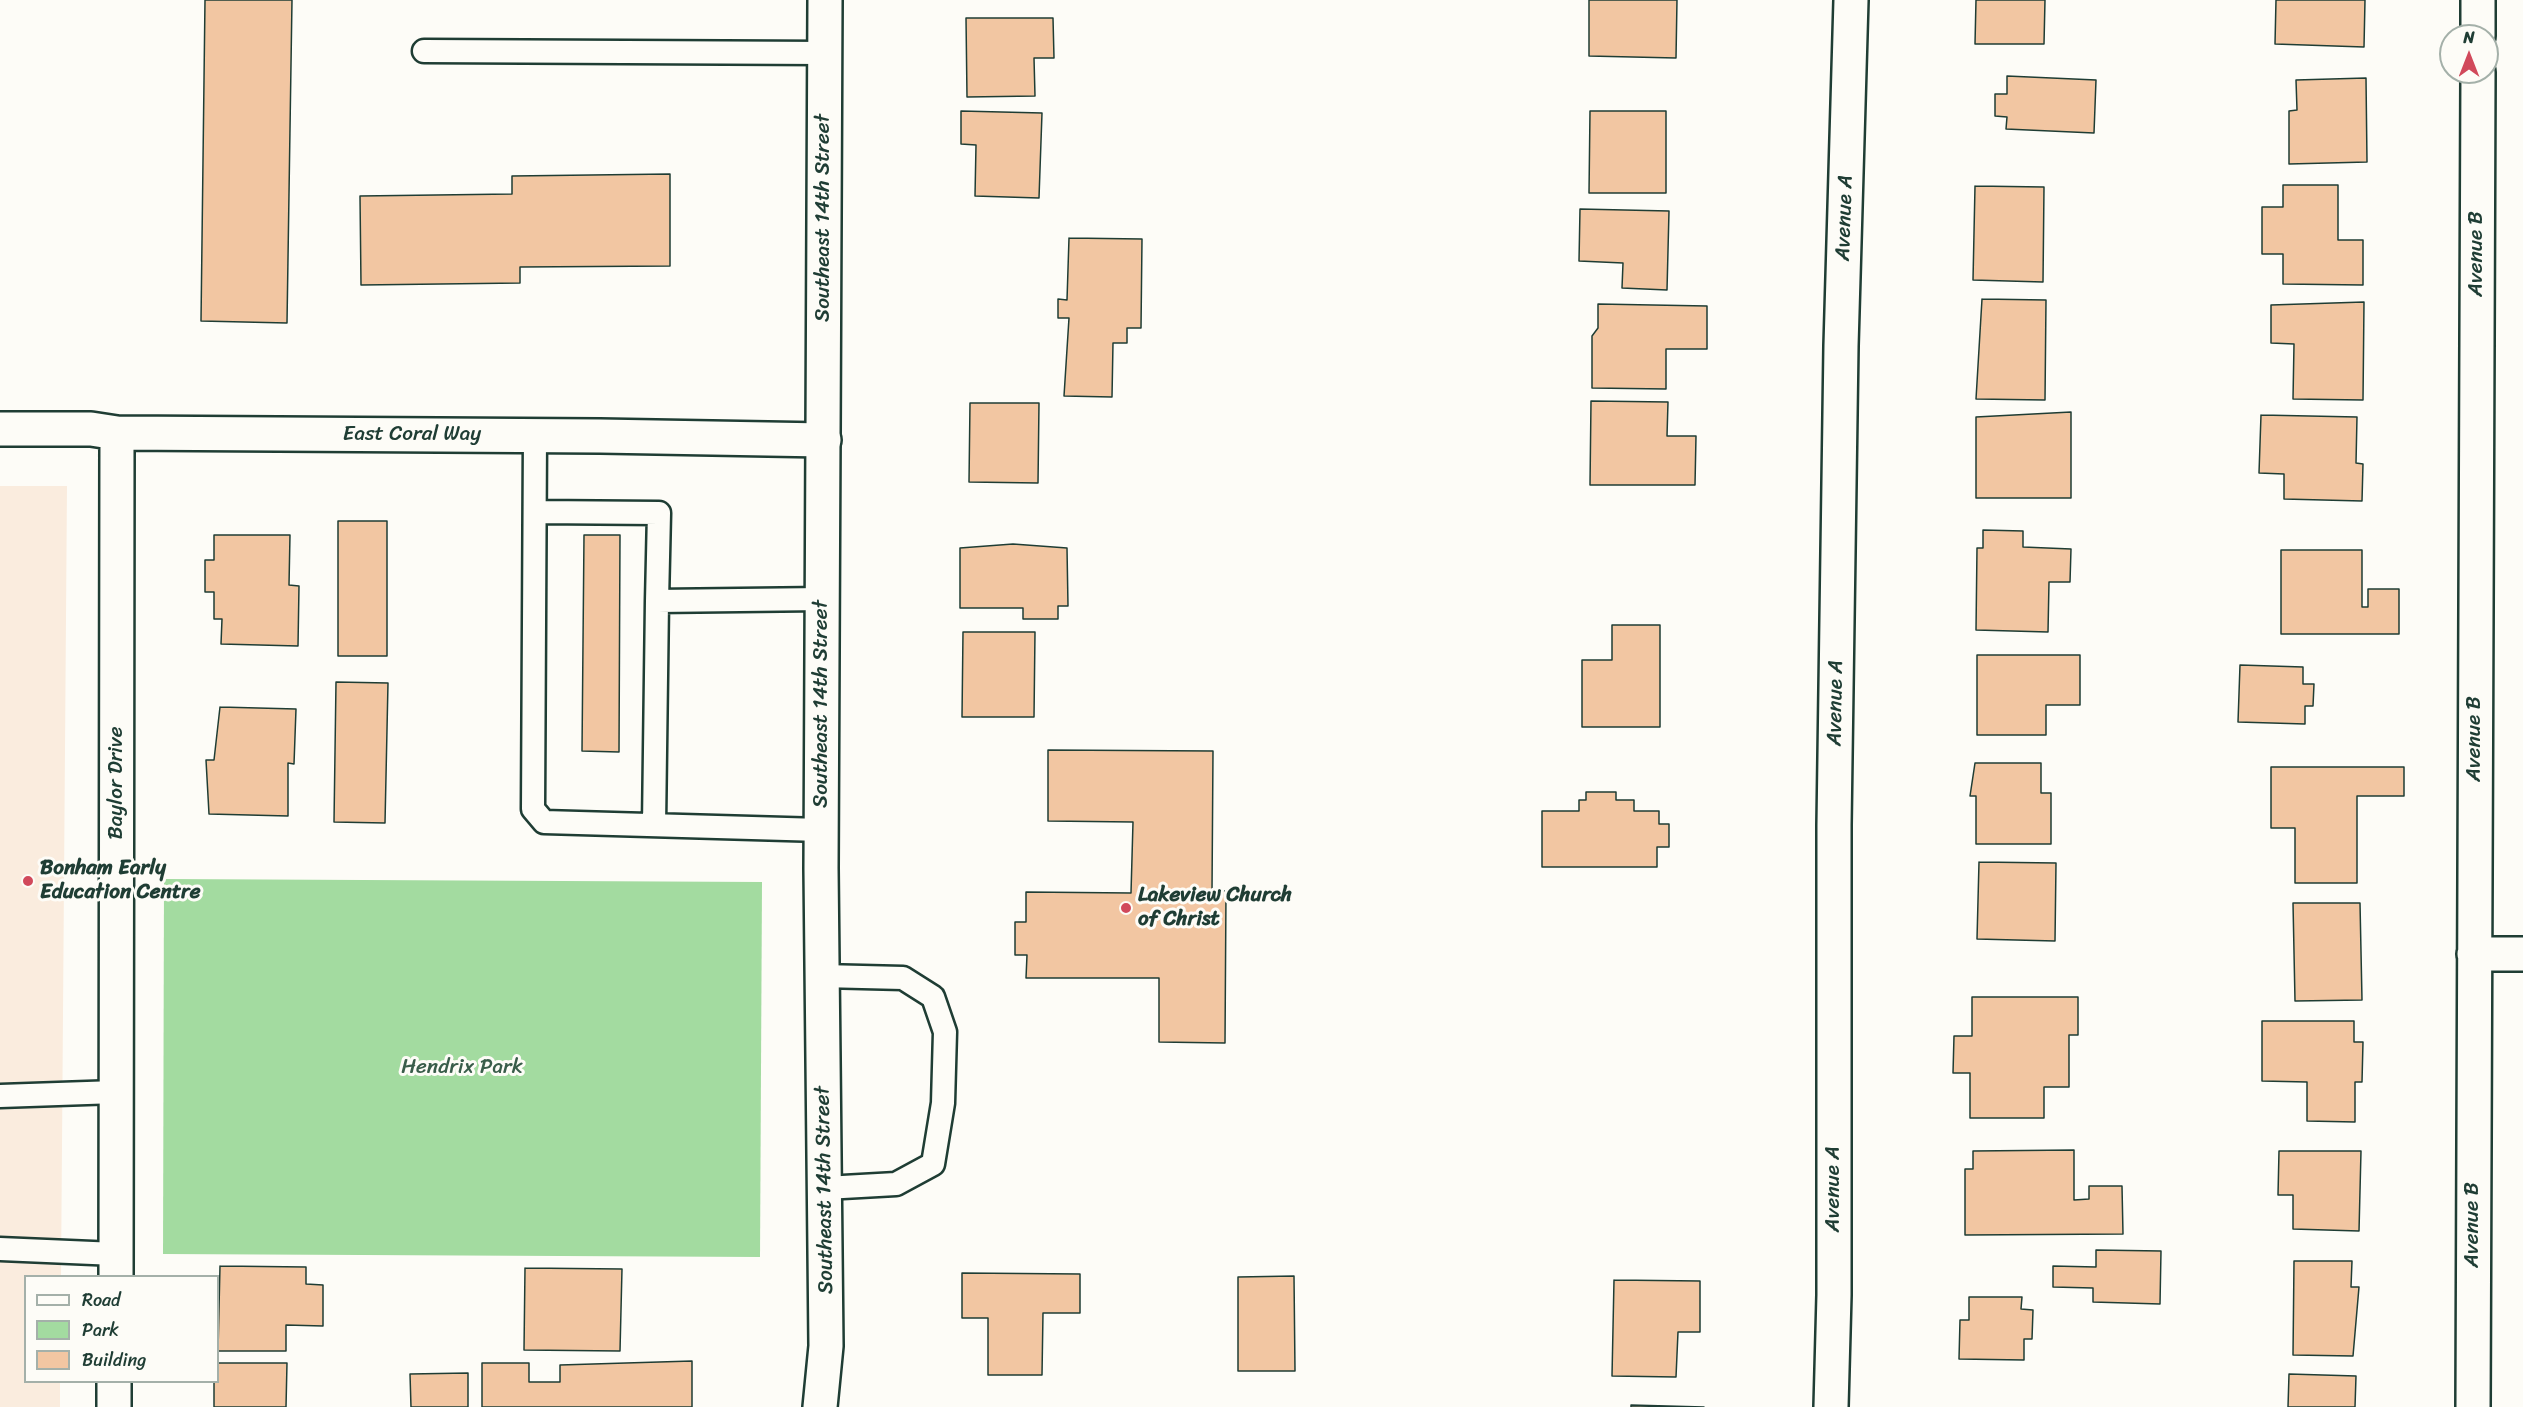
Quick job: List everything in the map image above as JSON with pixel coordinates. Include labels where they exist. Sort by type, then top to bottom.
[{"type":"street","name":"Southeast 14th Street","points":[[820,1407],[826,1347],[821,830],[825,0]]},
{"type":"street","name":"Avenue A","points":[[1831,1407],[1834,1295],[1834,825],[1840,418],[1851,0]]},
{"type":"street","points":[[2478,0],[2478,24]]},
{"type":"street","name":"Avenue B","points":[[2473,1407],[2478,84]]},
{"type":"street","name":"East Coral Way","points":[[0,429],[91,429],[117,434],[824,440]]},
{"type":"street","name":"Baylor Drive","points":[[116,1265],[117,434]]},
{"type":"street","points":[[2474,954],[2523,954]]},
{"type":"street","points":[[114,1383],[114,1407]]},
{"type":"lane","points":[[424,51],[825,53]]},
{"type":"lane","points":[[536,436],[533,808],[544,822],[821,830]]},
{"type":"lane","points":[[537,512],[659,513],[654,825]]},
{"type":"lane","points":[[657,601],[823,599]]},
{"type":"lane","points":[[822,976],[903,978],[933,997],[945,1032],[943,1104],[933,1164],[896,1184],[825,1188]]},
{"type":"lane","points":[[0,1096],[116,1092]]},
{"type":"lane","points":[[0,1249],[116,1265]]},
{"type":"shaded area","name":"Bonham Early Education Centre","points":[[0,486],[67,486],[61,1275],[24,1275],[24,1383],[60,1383],[60,1407],[0,1407]]},
{"type":"green space","name":"Hendrix Park","points":[[164,879],[762,882],[760,1257],[163,1254]]},
{"type":"building","points":[[205,0],[292,0],[287,323],[201,321]]},
{"type":"building","points":[[1589,0],[1677,0],[1676,58],[1589,56]]},
{"type":"building","points":[[1976,0],[2045,0],[2044,44],[1975,44]]},
{"type":"building","points":[[2276,0],[2365,0],[2364,47],[2275,44]]},
{"type":"building","points":[[966,18],[1053,18],[1054,58],[1034,58],[1035,96],[967,97]]},
{"type":"building","points":[[2007,76],[2096,80],[2094,133],[2006,129],[2007,117],[1995,116],[1995,94],[2007,94]]},
{"type":"building","points":[[2366,78],[2367,162],[2289,164],[2289,111],[2297,110],[2296,80]]},
{"type":"building","points":[[961,111],[1042,113],[1039,198],[975,196],[976,145],[961,144]]},
{"type":"building","points":[[1590,111],[1666,111],[1666,193],[1589,193]]},
{"type":"building","points":[[670,174],[670,266],[520,267],[520,283],[361,285],[360,196],[512,194],[512,176]]},
{"type":"building","points":[[2283,185],[2338,185],[2338,240],[2363,240],[2363,285],[2283,284],[2283,254],[2262,254],[2262,207],[2283,207]]},
{"type":"building","points":[[1975,186],[2044,187],[2043,282],[1973,280]]},
{"type":"building","points":[[1580,209],[1669,211],[1667,290],[1622,288],[1623,263],[1579,261]]},
{"type":"building","points":[[1069,238],[1142,239],[1141,328],[1127,328],[1127,343],[1113,343],[1112,397],[1064,396],[1069,318],[1058,318],[1058,299],[1067,300]]},
{"type":"building","points":[[1982,299],[2046,300],[2045,400],[1976,399]]},
{"type":"building","points":[[2364,302],[2363,400],[2293,399],[2294,344],[2271,343],[2271,305]]},
{"type":"building","points":[[1598,304],[1707,306],[1707,349],[1666,349],[1666,389],[1592,388],[1592,336],[1598,328]]},
{"type":"building","points":[[1591,401],[1668,402],[1667,436],[1696,436],[1695,485],[1590,485]]},
{"type":"building","points":[[970,403],[1039,403],[1038,483],[969,482]]},
{"type":"building","points":[[2071,412],[2071,498],[1976,498],[1976,417]]},
{"type":"building","points":[[2261,415],[2357,417],[2356,463],[2363,464],[2362,501],[2284,499],[2284,474],[2259,473]]},
{"type":"building","points":[[338,521],[387,521],[387,656],[338,656]]},
{"type":"building","points":[[1983,530],[2023,531],[2023,547],[2071,549],[2070,582],[2049,582],[2048,632],[1976,630],[1977,548],[1983,548]]},
{"type":"building","points":[[214,535],[290,535],[289,585],[299,586],[298,646],[221,644],[222,619],[214,619],[214,592],[205,592],[205,560],[214,560]]},
{"type":"building","points":[[584,535],[620,535],[619,752],[582,751]]},
{"type":"building","points":[[1013,544],[1067,548],[1068,606],[1058,606],[1058,619],[1023,619],[1023,608],[960,608],[960,548]]},
{"type":"building","points":[[2281,550],[2362,550],[2362,607],[2368,607],[2368,589],[2399,589],[2399,634],[2281,634]]},
{"type":"building","points":[[1612,625],[1660,625],[1660,727],[1582,727],[1582,660],[1612,660]]},
{"type":"building","points":[[963,632],[1035,632],[1034,717],[962,717]]},
{"type":"building","points":[[1977,655],[2080,655],[2080,705],[2046,705],[2046,735],[1977,735]]},
{"type":"building","points":[[2240,665],[2303,667],[2303,684],[2314,684],[2313,706],[2305,706],[2305,724],[2238,722]]},
{"type":"building","points":[[336,682],[388,683],[385,823],[334,822]]},
{"type":"building","points":[[220,707],[296,709],[294,764],[288,763],[288,816],[209,814],[206,760],[214,760]]},
{"type":"building","name":"Lakeview Church of Christ","points":[[1048,750],[1213,751],[1212,891],[1226,891],[1225,1043],[1159,1042],[1159,978],[1026,978],[1027,955],[1015,955],[1015,922],[1026,922],[1026,892],[1131,893],[1133,822],[1048,821]]},
{"type":"building","points":[[1975,763],[2041,763],[2041,793],[2051,793],[2051,844],[1976,844],[1976,796],[1970,796]]},
{"type":"building","points":[[2271,767],[2404,767],[2404,796],[2357,796],[2357,883],[2295,883],[2295,828],[2271,828]]},
{"type":"building","points":[[1586,792],[1616,792],[1616,800],[1634,800],[1634,811],[1659,811],[1659,824],[1669,824],[1669,847],[1657,847],[1657,867],[1542,867],[1542,811],[1579,811],[1579,800],[1586,800]]},
{"type":"building","points":[[1979,862],[2056,863],[2055,941],[1977,939]]},
{"type":"building","points":[[2293,903],[2360,903],[2362,1000],[2295,1001]]},
{"type":"building","points":[[1972,997],[2078,997],[2078,1035],[2069,1035],[2069,1087],[2044,1087],[2044,1118],[1970,1118],[1970,1073],[1953,1073],[1954,1036],[1972,1036]]},
{"type":"building","points":[[2262,1021],[2354,1021],[2354,1042],[2363,1042],[2362,1082],[2355,1082],[2355,1122],[2307,1121],[2307,1082],[2262,1081]]},
{"type":"building","points":[[2074,1150],[2074,1200],[2089,1199],[2089,1186],[2122,1186],[2123,1234],[1965,1235],[1965,1169],[1973,1169],[1973,1151]]},
{"type":"building","points":[[2279,1151],[2361,1151],[2359,1231],[2293,1229],[2293,1195],[2278,1195]]},
{"type":"building","points":[[2096,1250],[2161,1251],[2160,1304],[2093,1302],[2093,1288],[2053,1287],[2053,1266],[2096,1267]]},
{"type":"building","points":[[2294,1261],[2352,1261],[2351,1287],[2359,1287],[2353,1356],[2293,1355]]},
{"type":"building","points":[[220,1266],[306,1267],[306,1284],[323,1285],[323,1326],[286,1325],[286,1351],[219,1351]]},
{"type":"building","points":[[525,1268],[622,1269],[620,1351],[524,1350]]},
{"type":"building","points":[[962,1273],[1080,1274],[1080,1313],[1043,1313],[1042,1375],[988,1375],[988,1318],[962,1318]]},
{"type":"building","points":[[1294,1276],[1295,1371],[1238,1371],[1238,1277]]},
{"type":"building","points":[[1614,1280],[1700,1281],[1700,1332],[1678,1332],[1676,1377],[1612,1376]]},
{"type":"building","points":[[1969,1297],[2022,1297],[2021,1309],[2033,1310],[2032,1339],[2024,1339],[2024,1360],[1959,1359],[1960,1320],[1969,1320]]},
{"type":"building","points":[[692,1361],[692,1407],[482,1407],[482,1363],[529,1363],[529,1382],[560,1382],[560,1365]]},
{"type":"building","points":[[219,1363],[287,1363],[286,1407],[214,1407],[214,1383],[219,1383]]},
{"type":"building","points":[[468,1373],[468,1407],[411,1407],[410,1374]]},
{"type":"building","points":[[2289,1374],[2356,1376],[2355,1407],[2288,1407]]},
{"type":"building","points":[[1631,1405],[1704,1407],[1631,1407]]},
{"type":"place","name":"Bonham Early Education Centre","points":[[28,881]]},
{"type":"place","name":"Lakeview Church of Christ","points":[[1126,908]]}]
